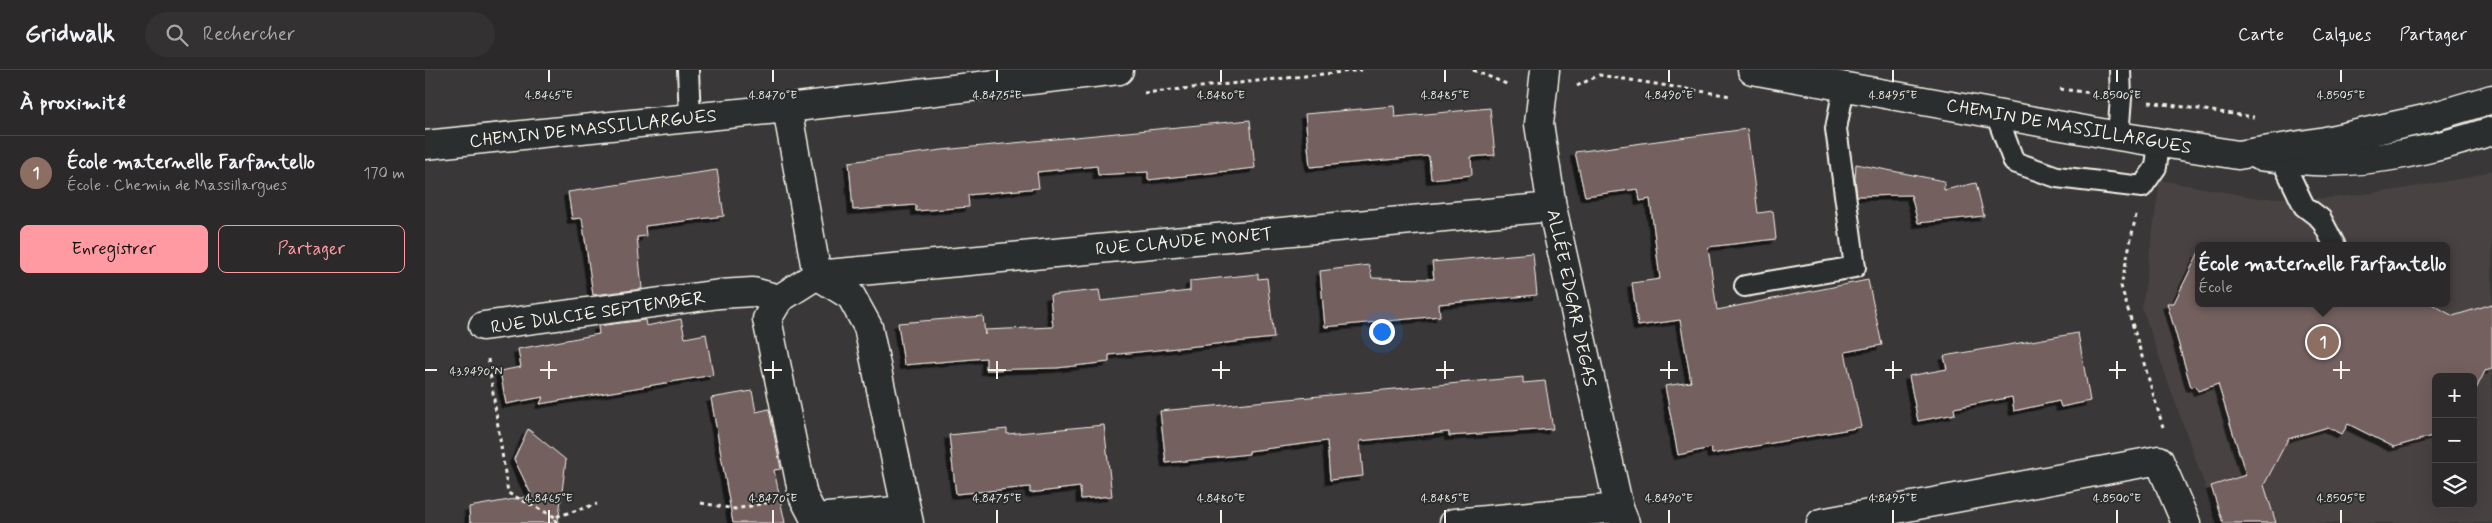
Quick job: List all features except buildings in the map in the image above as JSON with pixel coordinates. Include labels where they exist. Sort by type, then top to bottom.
[{"type":"street","name":"CHEMIN DE MASSILLARGUES","points":[[425,145],[787,108],[1119,70]]},
{"type":"street","name":"ALLÉE EDGAR DEGAS","points":[[1545,70],[1539,124],[1552,207],[1622,515]]},
{"type":"street","name":"CHEMIN DE MASSILLARGUES","points":[[1753,70],[2118,136],[2238,155],[2315,161],[2370,159],[2434,147],[2492,131]]},
{"type":"street","name":"CHEMIN DE MASSILLARGUES","points":[[2238,155],[2326,141],[2425,119],[2492,100]]},
{"type":"street","points":[[787,108],[817,275],[851,296],[868,327],[908,516],[812,513],[767,319],[779,300],[817,275]]},
{"type":"street","name":"RUE CLAUDE MONET","points":[[817,275],[1552,207]]},
{"type":"street","name":"RUE DULCIE SEPTEMBER","points":[[483,326],[720,294],[753,292],[779,300]]},
{"type":"street","points":[[1821,523],[2159,460],[2186,523]]},
{"type":"street","points":[[1454,523],[1622,515]]},
{"type":"lane","points":[[688,70],[690,118]]},
{"type":"lane","points":[[2118,136],[2121,98],[2120,70]]},
{"type":"lane","points":[[1745,286],[1855,267],[1836,129],[1843,87]]},
{"type":"lane","points":[[1996,114],[2014,162],[2057,177],[2142,187],[2156,167],[2159,143]]},
{"type":"lane","points":[[2281,158],[2304,206],[2321,219],[2333,242]]},
{"type":"path","points":[[2056,88],[2263,118]]},
{"type":"path","points":[[2142,187],[2121,286],[2167,439],[2159,460]]},
{"type":"path","name":"RUE DULCIE SEPTEMBER","points":[[483,326],[508,493],[555,517]]},
{"type":"path","points":[[701,503],[735,508],[812,513]]},
{"type":"path","points":[[555,523],[555,517],[597,504]]},
{"type":"shaded area","points":[[2492,170],[2492,523],[2218,523],[2142,308],[2160,180],[2257,198],[2331,198],[2396,190],[2471,177]]},
{"type":"place","name":"École maternelle Farfantello","points":[[2323,342]]}]
